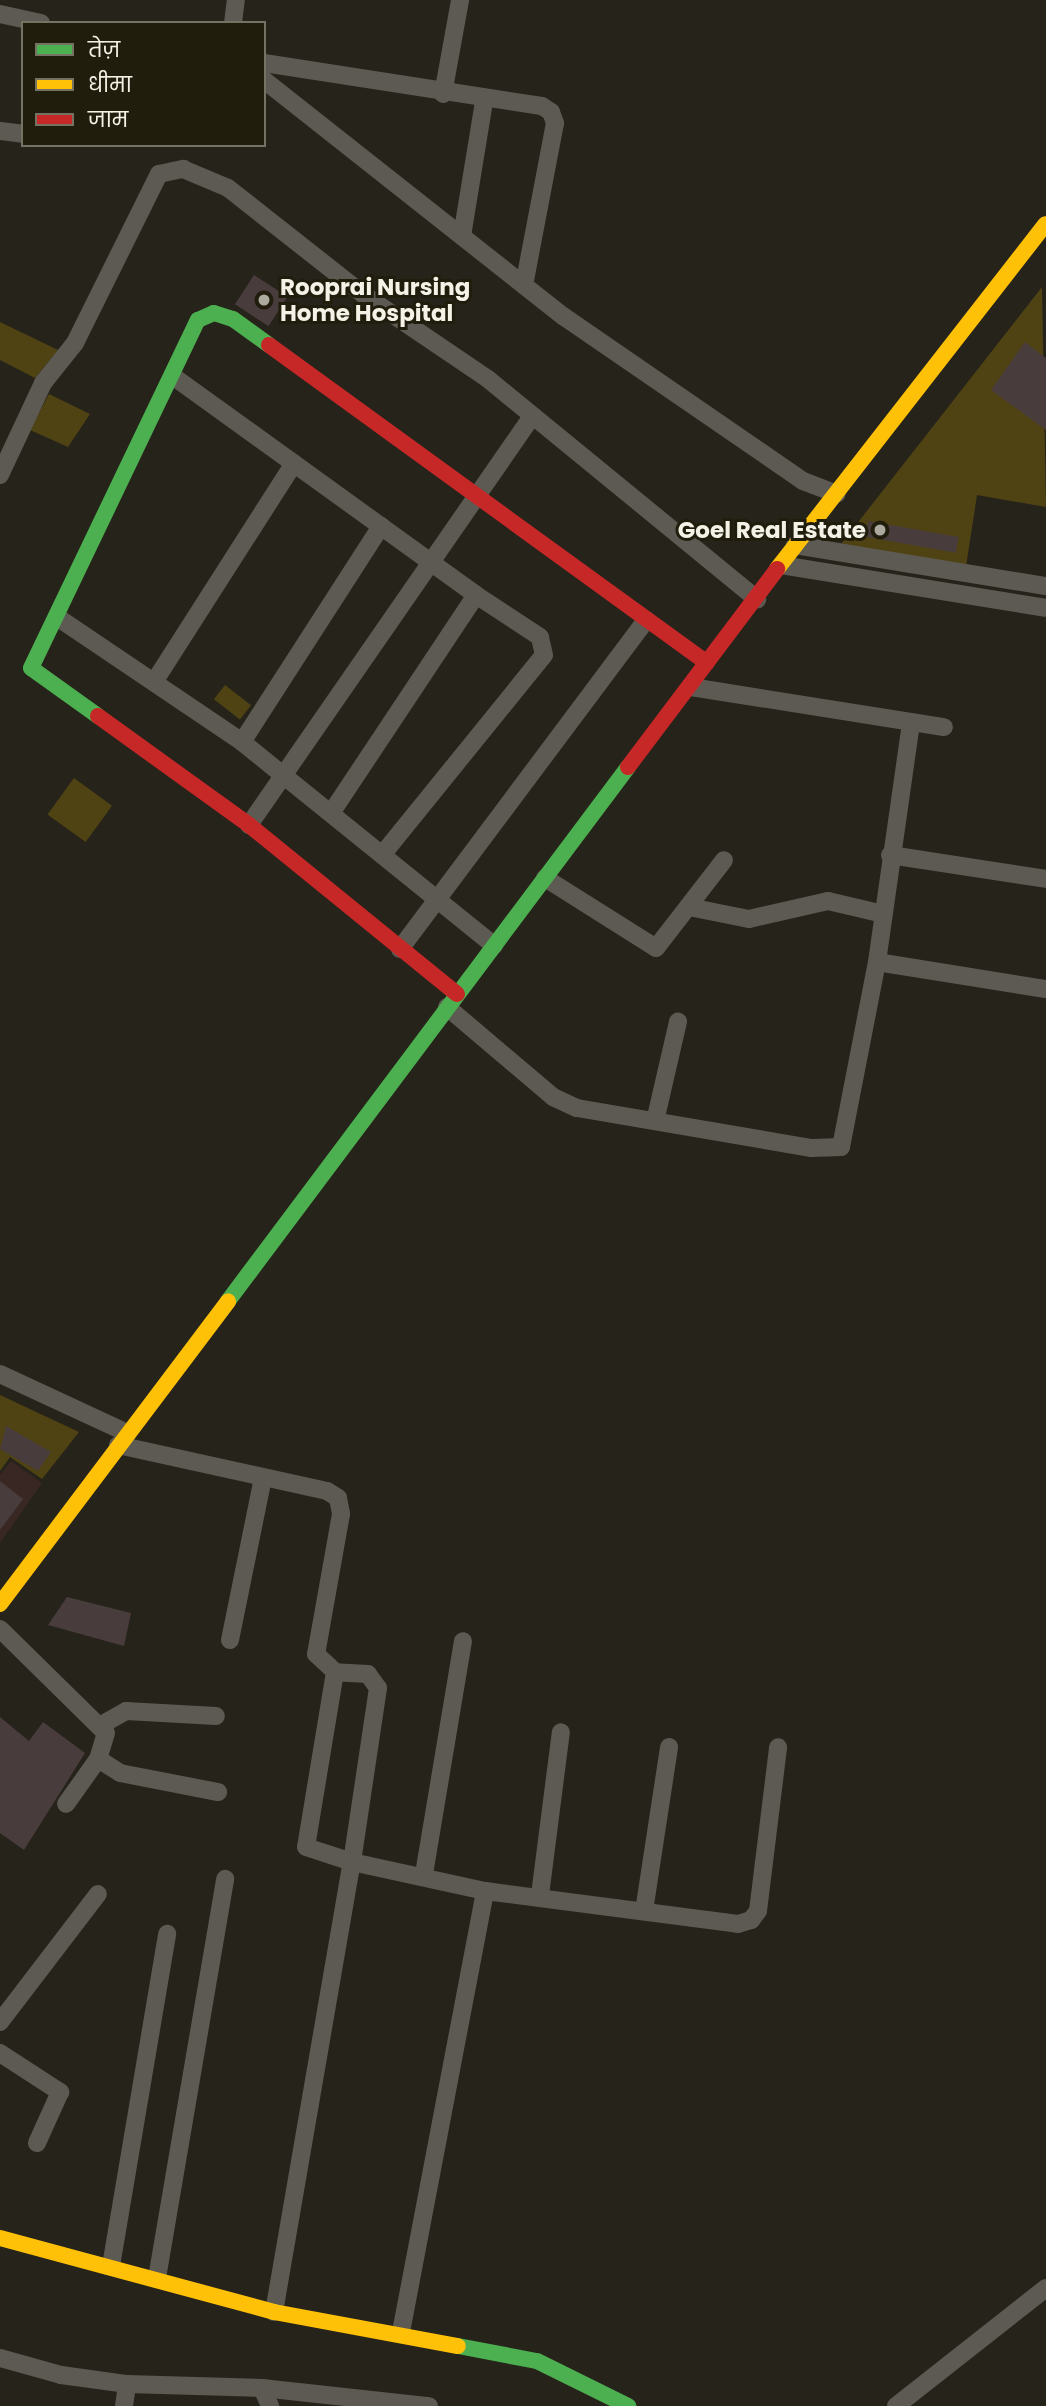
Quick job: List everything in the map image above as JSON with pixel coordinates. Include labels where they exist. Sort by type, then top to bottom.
[{"type":"street","points":[[233,21],[236,0]]},
{"type":"street","points":[[443,94],[460,0]]},
{"type":"street","points":[[0,15],[31,21]]},
{"type":"street","points":[[266,62],[484,101],[542,106],[555,123],[524,285]]},
{"type":"street","points":[[266,82],[524,285],[803,481],[837,494]]},
{"type":"street","points":[[462,236],[484,101]]},
{"type":"street","points":[[0,131],[21,134]]},
{"type":"street","points":[[0,475],[43,383],[75,344],[133,218],[159,174],[170,169],[228,188],[532,416],[757,599]]},
{"type":"street","points":[[0,1604],[795,545],[1046,224]]},
{"type":"street","points":[[707,663],[475,494],[220,314],[198,320],[174,377],[57,617],[32,657],[35,676],[249,825],[400,949],[553,1097],[577,1108],[656,1117],[812,1148],[841,1147],[877,962],[890,855],[911,722]]},
{"type":"street","points":[[174,377],[476,595],[540,637],[544,655],[382,855]]},
{"type":"street","points":[[249,825],[475,494],[532,416]]},
{"type":"street","points":[[156,679],[295,463]]},
{"type":"street","points":[[242,742],[381,526]]},
{"type":"street","points":[[795,545],[1046,586]]},
{"type":"street","points":[[781,565],[1046,608]]},
{"type":"street","points":[[332,812],[476,595]]},
{"type":"street","points":[[57,617],[156,679],[242,742],[281,775],[332,812],[436,901],[494,945]]},
{"type":"street","points":[[400,949],[646,620]]},
{"type":"street","points":[[691,687],[944,727]]},
{"type":"street","points":[[890,855],[1046,879]]},
{"type":"street","points":[[545,878],[646,947],[662,945],[724,860]]},
{"type":"street","points":[[689,907],[749,919],[828,901],[883,914]]},
{"type":"street","points":[[877,962],[1046,989]]},
{"type":"street","points":[[656,1117],[678,1023]]},
{"type":"street","points":[[0,1374],[123,1439],[338,1499],[341,1514],[316,1654],[335,1672],[368,1674],[378,1688],[352,1862],[274,2312]]},
{"type":"street","points":[[230,1640],[263,1478]]},
{"type":"street","points":[[0,1629],[101,1725],[106,1733],[99,1759],[66,1804]]},
{"type":"street","points":[[424,1874],[463,1641]]},
{"type":"street","points":[[335,1672],[304,1838],[315,1852],[352,1862],[424,1874],[485,1891],[540,1895],[738,1924],[751,1920],[778,1747]]},
{"type":"street","points":[[101,1725],[126,1711],[216,1716]]},
{"type":"street","points":[[540,1895],[561,1731]]},
{"type":"street","points":[[644,1911],[669,1747]]},
{"type":"street","points":[[99,1759],[120,1773],[218,1792]]},
{"type":"street","points":[[157,2278],[225,1879]]},
{"type":"street","points":[[401,2332],[485,1891]]},
{"type":"street","points":[[0,2022],[98,1894]]},
{"type":"street","points":[[111,2266],[167,1934]]},
{"type":"street","points":[[0,2053],[60,2092],[37,2143]]},
{"type":"street","points":[[0,2238],[157,2278],[274,2312],[401,2332],[537,2361],[628,2406]]},
{"type":"street","points":[[896,2406],[1046,2288]]},
{"type":"street","points":[[0,2358],[61,2375],[127,2384],[262,2388],[429,2406]]},
{"type":"street","points":[[124,2406],[127,2384]]},
{"type":"street","points":[[262,2388],[270,2406]]},
{"type":"shaded area","points":[[1042,287],[1046,507],[977,495],[965,573],[834,553]]},
{"type":"shaded area","points":[[0,322],[58,350],[35,378],[0,360]]},
{"type":"shaded area","points":[[49,394],[90,414],[68,447],[30,430]]},
{"type":"shaded area","points":[[225,685],[251,705],[240,720],[214,699]]},
{"type":"shaded area","points":[[74,778],[112,806],[86,842],[48,814]]},
{"type":"shaded area","points":[[0,1395],[79,1432],[42,1479],[10,1457],[0,1471]]},
{"type":"shaded area","points":[[11,1461],[42,1483],[0,1543],[0,1475]]},
{"type":"building","points":[[254,275],[288,297],[268,326],[235,304]]},
{"type":"building","points":[[1025,342],[1046,358],[1046,430],[991,390]]},
{"type":"building","points":[[868,521],[959,537],[956,553],[865,537]]},
{"type":"building","points":[[6,1426],[51,1452],[38,1471],[0,1449]]},
{"type":"building","points":[[0,1481],[23,1499],[0,1530]]},
{"type":"building","points":[[67,1597],[131,1613],[124,1646],[48,1625]]},
{"type":"building","points":[[0,1717],[29,1741],[43,1722],[85,1753],[24,1850],[0,1833]]},
{"type":"traffic: fast","points":[[98,716],[31,668],[198,320],[214,313],[233,319],[269,345]]},
{"type":"traffic: fast","points":[[228,1301],[628,767]]},
{"type":"traffic: fast","points":[[458,2346],[537,2361],[628,2406]]},
{"type":"traffic: slow","points":[[777,569],[1046,224]]},
{"type":"traffic: slow","points":[[0,1604],[228,1301]]},
{"type":"traffic: slow","points":[[0,2238],[274,2312],[458,2346]]},
{"type":"traffic: jam","points":[[269,345],[707,663]]},
{"type":"traffic: jam","points":[[628,767],[777,569]]},
{"type":"traffic: jam","points":[[98,716],[249,825],[457,994]]},
{"type":"place","name":"Rooprai Nursing Home Hospital","points":[[264,300]]},
{"type":"place","name":"Goel Real Estate","points":[[880,530]]}]
